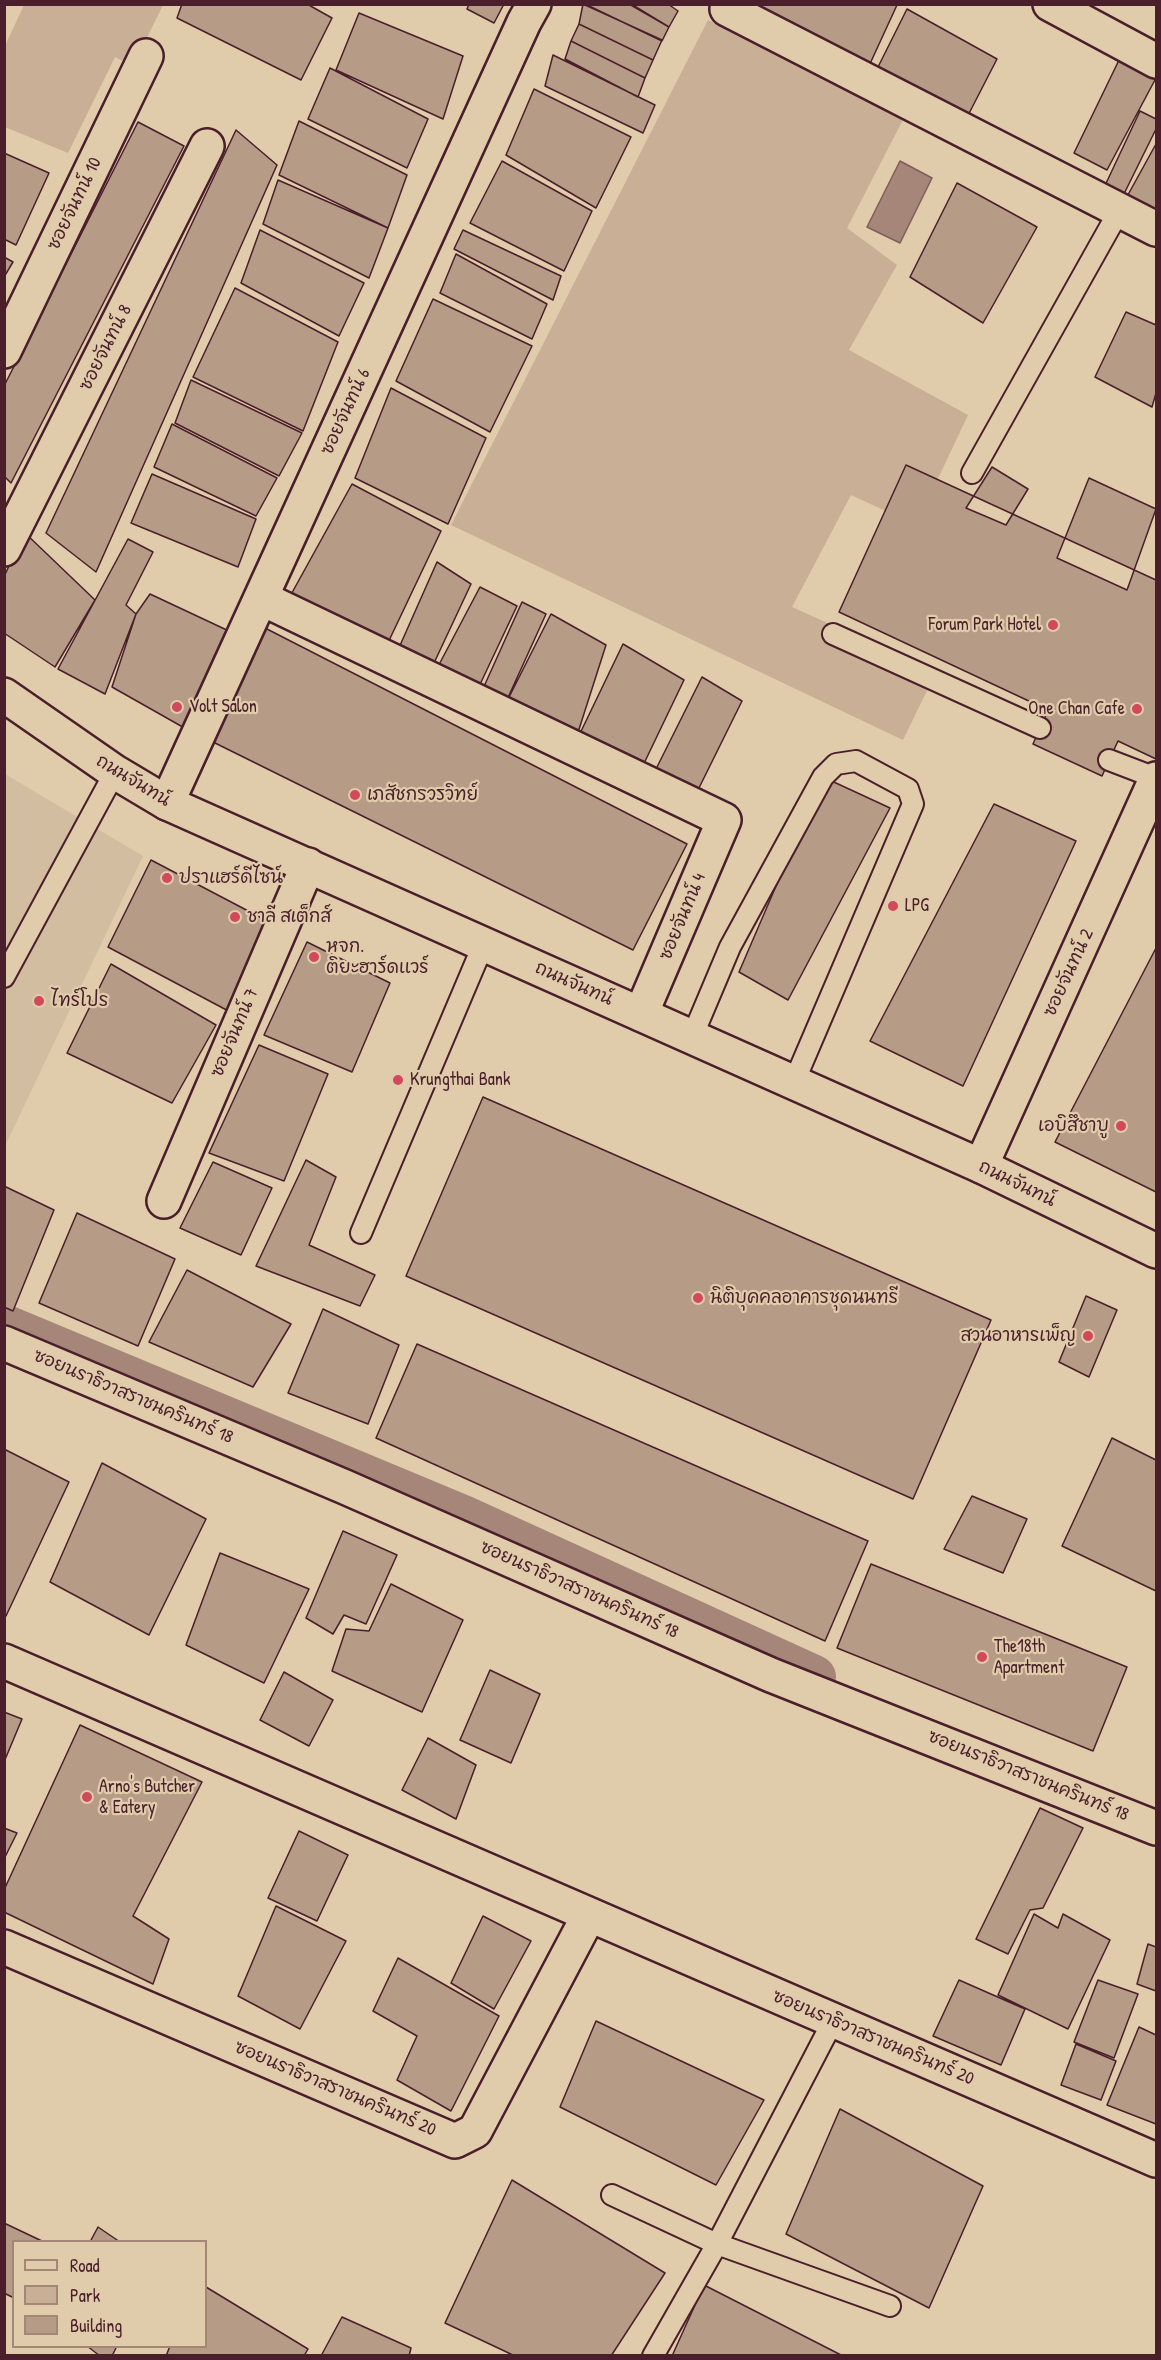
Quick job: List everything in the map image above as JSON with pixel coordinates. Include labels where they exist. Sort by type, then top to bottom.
[{"type":"street","points":[[1050,4],[1156,61]]},
{"type":"street","points":[[727,9],[1156,229]]},
{"type":"street","name":"ซอยจันทน์ 6","points":[[168,803],[529,13]]},
{"type":"street","name":"ซอยจันทน์ 10","points":[[4,351],[146,56]]},
{"type":"street","name":"ซอยจันทน์ 8","points":[[4,549],[207,146]]},
{"type":"street","name":"ซอยจันทน์ 4","points":[[261,598],[724,820],[641,1014]]},
{"type":"street","name":"ถนนจันทน์","points":[[4,695],[115,772],[168,803],[981,1166],[1156,1251]]},
{"type":"street","name":"ซอยจันทน์ 2","points":[[981,1166],[1153,795]]},
{"type":"street","name":"ซอยจันทน์ 7","points":[[164,1201],[308,865]]},
{"type":"street","name":"ซอยนราธิวาสราชนครินทร์ 18","points":[[4,1343],[345,1487],[771,1674],[1156,1828]]},
{"type":"street","name":"ซอยนราธิวาสราชนครินทร์ 20","points":[[4,1661],[1156,2160]]},
{"type":"street","name":"ซอยนราธิวาสราชนครินทร์ 20","points":[[4,1947],[455,2141],[475,2131],[589,1916]]},
{"type":"lane","points":[[972,473],[1119,211]]},
{"type":"lane","points":[[833,633],[1040,728]]},
{"type":"lane","points":[[1109,760],[1153,795]]},
{"type":"lane","points":[[692,1037],[730,947],[823,777],[836,764],[856,761],[908,789],[913,804],[794,1082]]},
{"type":"lane","points":[[4,977],[115,772]]},
{"type":"lane","points":[[361,1233],[484,943]]},
{"type":"lane","points":[[653,2355],[717,2244],[833,2021]]},
{"type":"lane","points":[[612,2195],[717,2244],[890,2306]]},
{"type":"shaded area","points":[[900,161],[932,178],[900,243],[867,227]]},
{"type":"shaded area","name":"ไทร์โปร","points":[[5,774],[143,856],[5,1146]]},
{"type":"green space","points":[[24,5],[163,5],[133,66],[115,57],[68,153],[5,127],[5,46]]},
{"type":"green space","points":[[708,20],[907,112],[847,228],[897,265],[849,350],[968,415],[916,525],[851,495],[792,607],[936,672],[903,740],[451,525]]},
{"type":"building","points":[[182,4],[307,4],[332,18],[301,80],[177,18]]},
{"type":"building","points":[[469,4],[504,4],[494,23],[467,9]]},
{"type":"building","points":[[583,4],[662,40],[653,60],[579,24]]},
{"type":"building","points":[[585,4],[629,4],[669,27],[662,41]]},
{"type":"building","points":[[631,4],[668,4],[678,11],[669,27]]},
{"type":"building","points":[[750,4],[895,4],[897,5],[863,79]]},
{"type":"building","points":[[907,9],[997,59],[961,129],[870,83]]},
{"type":"building","points":[[359,13],[463,56],[443,119],[336,70]]},
{"type":"building","points":[[579,24],[653,60],[645,78],[571,41]]},
{"type":"building","points":[[571,41],[645,78],[638,97],[565,59]]},
{"type":"building","points":[[553,55],[655,105],[643,133],[545,86]]},
{"type":"building","points":[[1120,58],[1156,78],[1107,170],[1074,153]]},
{"type":"building","points":[[330,68],[428,119],[407,168],[308,119]]},
{"type":"building","points":[[534,89],[631,137],[596,208],[506,155]]},
{"type":"building","points":[[1140,111],[1156,119],[1156,129],[1120,202],[1101,194]]},
{"type":"building","points":[[299,121],[407,175],[388,228],[279,175]]},
{"type":"building","points":[[138,122],[184,146],[11,483],[4,476],[4,386]]},
{"type":"building","points":[[236,130],[277,165],[96,572],[46,533]]},
{"type":"building","points":[[1156,144],[1156,229],[1119,211]]},
{"type":"building","points":[[4,153],[49,173],[16,245],[4,239]]},
{"type":"building","points":[[502,161],[592,211],[564,271],[470,223]]},
{"type":"building","points":[[278,180],[388,228],[369,278],[263,224]]},
{"type":"building","points":[[957,183],[1037,227],[983,323],[910,277]]},
{"type":"building","points":[[260,230],[364,283],[339,336],[241,283]]},
{"type":"building","points":[[463,230],[561,276],[553,300],[454,249]]},
{"type":"building","points":[[456,254],[547,304],[532,339],[440,293]]},
{"type":"building","points":[[4,257],[13,262],[4,277]]},
{"type":"building","points":[[235,288],[338,342],[303,431],[193,377]]},
{"type":"building","points":[[433,299],[532,346],[490,432],[396,381]]},
{"type":"building","points":[[1126,312],[1156,325],[1156,393],[1152,407],[1095,377]]},
{"type":"building","points":[[191,380],[302,433],[279,476],[175,423]]},
{"type":"building","points":[[391,388],[486,438],[448,524],[355,478]]},
{"type":"building","points":[[172,424],[277,478],[256,516],[154,467]]},
{"type":"building","points":[[906,465],[1156,580],[1156,759],[1118,741],[1102,776],[1033,744],[1048,710],[839,612]]},
{"type":"building","points":[[992,467],[1028,489],[1006,525],[966,508]]},
{"type":"building","points":[[152,474],[256,519],[238,567],[131,523]]},
{"type":"building","points":[[1089,478],[1156,509],[1127,590],[1057,558]]},
{"type":"building","points":[[352,484],[441,531],[385,649],[283,609]]},
{"type":"building","points":[[24,532],[95,600],[55,667],[4,633],[4,577]]},
{"type":"building","points":[[128,539],[153,552],[126,605],[136,614],[105,694],[58,669]]},
{"type":"building","points":[[437,562],[471,584],[427,678],[394,659]]},
{"type":"building","points":[[480,587],[517,606],[475,695],[433,676]]},
{"type":"building","points":[[150,594],[231,632],[188,730],[112,687],[136,614]]},
{"type":"building","points":[[522,602],[546,614],[501,713],[477,702]]},
{"type":"building","points":[[551,614],[606,645],[573,748],[501,713]]},
{"type":"building","points":[[265,628],[687,844],[633,950],[213,742]]},
{"type":"building","points":[[623,644],[684,680],[637,778],[573,748]]},
{"type":"building","points":[[702,677],[742,701],[696,794],[654,773]]},
{"type":"building","points":[[823,777],[890,808],[788,1000],[739,972]]},
{"type":"building","points":[[994,804],[1076,841],[963,1086],[870,1041]]},
{"type":"building","points":[[151,860],[275,925],[234,1014],[108,947]]},
{"type":"building","points":[[307,942],[390,983],[352,1072],[264,1035]]},
{"type":"building","points":[[1156,948],[1156,1192],[1055,1142]]},
{"type":"building","points":[[111,964],[216,1025],[172,1103],[67,1053]]},
{"type":"building","points":[[259,1045],[328,1074],[284,1181],[209,1153]]},
{"type":"building","name":"นิติบุคคลอาคารชุดนนทรี","points":[[483,1097],[991,1320],[913,1499],[406,1276]]},
{"type":"building","points":[[306,1160],[336,1177],[309,1245],[375,1275],[360,1306],[256,1266]]},
{"type":"building","points":[[213,1162],[272,1188],[241,1255],[180,1228]]},
{"type":"building","points":[[4,1186],[54,1210],[13,1311],[4,1307]]},
{"type":"building","points":[[77,1213],[175,1259],[138,1346],[39,1303]]},
{"type":"building","points":[[187,1270],[291,1324],[253,1387],[149,1342]]},
{"type":"building","name":"สวนอาหารเพ็ญ","points":[[1086,1296],[1117,1310],[1089,1377],[1059,1362]]},
{"type":"building","points":[[323,1309],[399,1345],[368,1424],[288,1393]]},
{"type":"building","points":[[417,1344],[868,1541],[825,1641],[376,1438]]},
{"type":"building","points":[[1112,1438],[1156,1460],[1156,1591],[1062,1546]]},
{"type":"building","points":[[4,1449],[69,1482],[6,1616],[4,1616]]},
{"type":"building","points":[[102,1463],[206,1519],[149,1635],[50,1582]]},
{"type":"building","points":[[972,1496],[1027,1519],[1003,1573],[944,1549]]},
{"type":"building","points":[[343,1531],[397,1555],[366,1624],[344,1615],[333,1634],[306,1618]]},
{"type":"building","points":[[220,1553],[309,1589],[264,1683],[186,1645]]},
{"type":"building","name":"The18th Apartment","points":[[871,1564],[1127,1667],[1093,1751],[837,1648]]},
{"type":"building","points":[[391,1584],[463,1620],[422,1712],[332,1671],[346,1629],[369,1631]]},
{"type":"building","points":[[490,1670],[540,1694],[511,1763],[460,1740]]},
{"type":"building","points":[[284,1672],[333,1700],[309,1746],[260,1720]]},
{"type":"building","points":[[4,1712],[22,1719],[4,1762]]},
{"type":"building","points":[[80,1725],[202,1782],[133,1916],[169,1939],[153,1984],[4,1912],[4,1890]]},
{"type":"building","points":[[428,1738],[476,1765],[456,1819],[402,1790]]},
{"type":"building","points":[[1040,1808],[1083,1828],[1043,1908],[1030,1910],[1008,1954],[976,1939]]},
{"type":"building","points":[[4,1828],[17,1833],[4,1859]]},
{"type":"building","points":[[299,1831],[348,1855],[317,1921],[268,1898]]},
{"type":"building","points":[[276,1906],[346,1941],[300,2029],[238,1996]]},
{"type":"building","points":[[1034,1914],[1058,1928],[1063,1914],[1110,1940],[1068,2029],[998,1995]]},
{"type":"building","points":[[483,1916],[531,1941],[494,2009],[451,1983]]},
{"type":"building","points":[[1148,1944],[1156,1947],[1156,1991],[1137,1984]]},
{"type":"building","points":[[398,1958],[499,2016],[451,2111],[397,2080],[417,2036],[373,2011]]},
{"type":"building","points":[[959,1980],[1025,2009],[1001,2065],[933,2036]]},
{"type":"building","points":[[1098,1980],[1138,1994],[1114,2058],[1074,2042]]},
{"type":"building","points":[[596,2021],[764,2100],[716,2185],[560,2107]]},
{"type":"building","points":[[1139,2027],[1156,2035],[1156,2124],[1107,2105]]},
{"type":"building","points":[[1076,2044],[1116,2061],[1101,2100],[1061,2085]]},
{"type":"building","points":[[840,2109],[983,2186],[929,2308],[786,2234]]},
{"type":"building","points":[[512,2180],[665,2273],[611,2356],[515,2356],[445,2323]]},
{"type":"building","points":[[4,2223],[40,2240],[12,2240],[12,2297],[4,2293]]},
{"type":"building","points":[[98,2227],[117,2240],[91,2240]]},
{"type":"building","points":[[704,2285],[843,2356],[672,2356]]},
{"type":"building","points":[[207,2288],[308,2349],[304,2356],[166,2356],[169,2348],[207,2348]]},
{"type":"building","points":[[342,2317],[411,2348],[409,2356],[321,2356]]},
{"type":"building","points":[[90,2348],[116,2348],[112,2356],[100,2356]]},
{"type":"waterway","points":[[4,1326],[463,1517],[814,1677]]},
{"type":"place","name":"Forum Park Hotel","points":[[1053,625]]},
{"type":"place","name":"Volt Salon","points":[[177,707]]},
{"type":"place","name":"One Chan Cafe","points":[[1137,709]]},
{"type":"place","name":"เภสัชกรวรวิทย์","points":[[355,795]]},
{"type":"place","name":"ปราแฮร์ดีไซน์","points":[[167,878]]},
{"type":"place","name":"LPG","points":[[893,906]]},
{"type":"place","name":"ชาลี สเต็กส์","points":[[235,917]]},
{"type":"place","name":"หจก. ติยะฮาร์ดแวร์","points":[[314,957]]},
{"type":"place","name":"ไทร์โปร","points":[[39,1001]]},
{"type":"place","name":"Krungthai Bank","points":[[398,1080]]},
{"type":"place","name":"เอบิสึชาบู","points":[[1121,1126]]},
{"type":"place","name":"นิติบุคคลอาคารชุดนนทรี","points":[[698,1298]]},
{"type":"place","name":"สวนอาหารเพ็ญ","points":[[1088,1336]]},
{"type":"place","name":"The18th Apartment","points":[[982,1657]]},
{"type":"place","name":"Arno's Butcher & Eatery","points":[[87,1797]]}]
